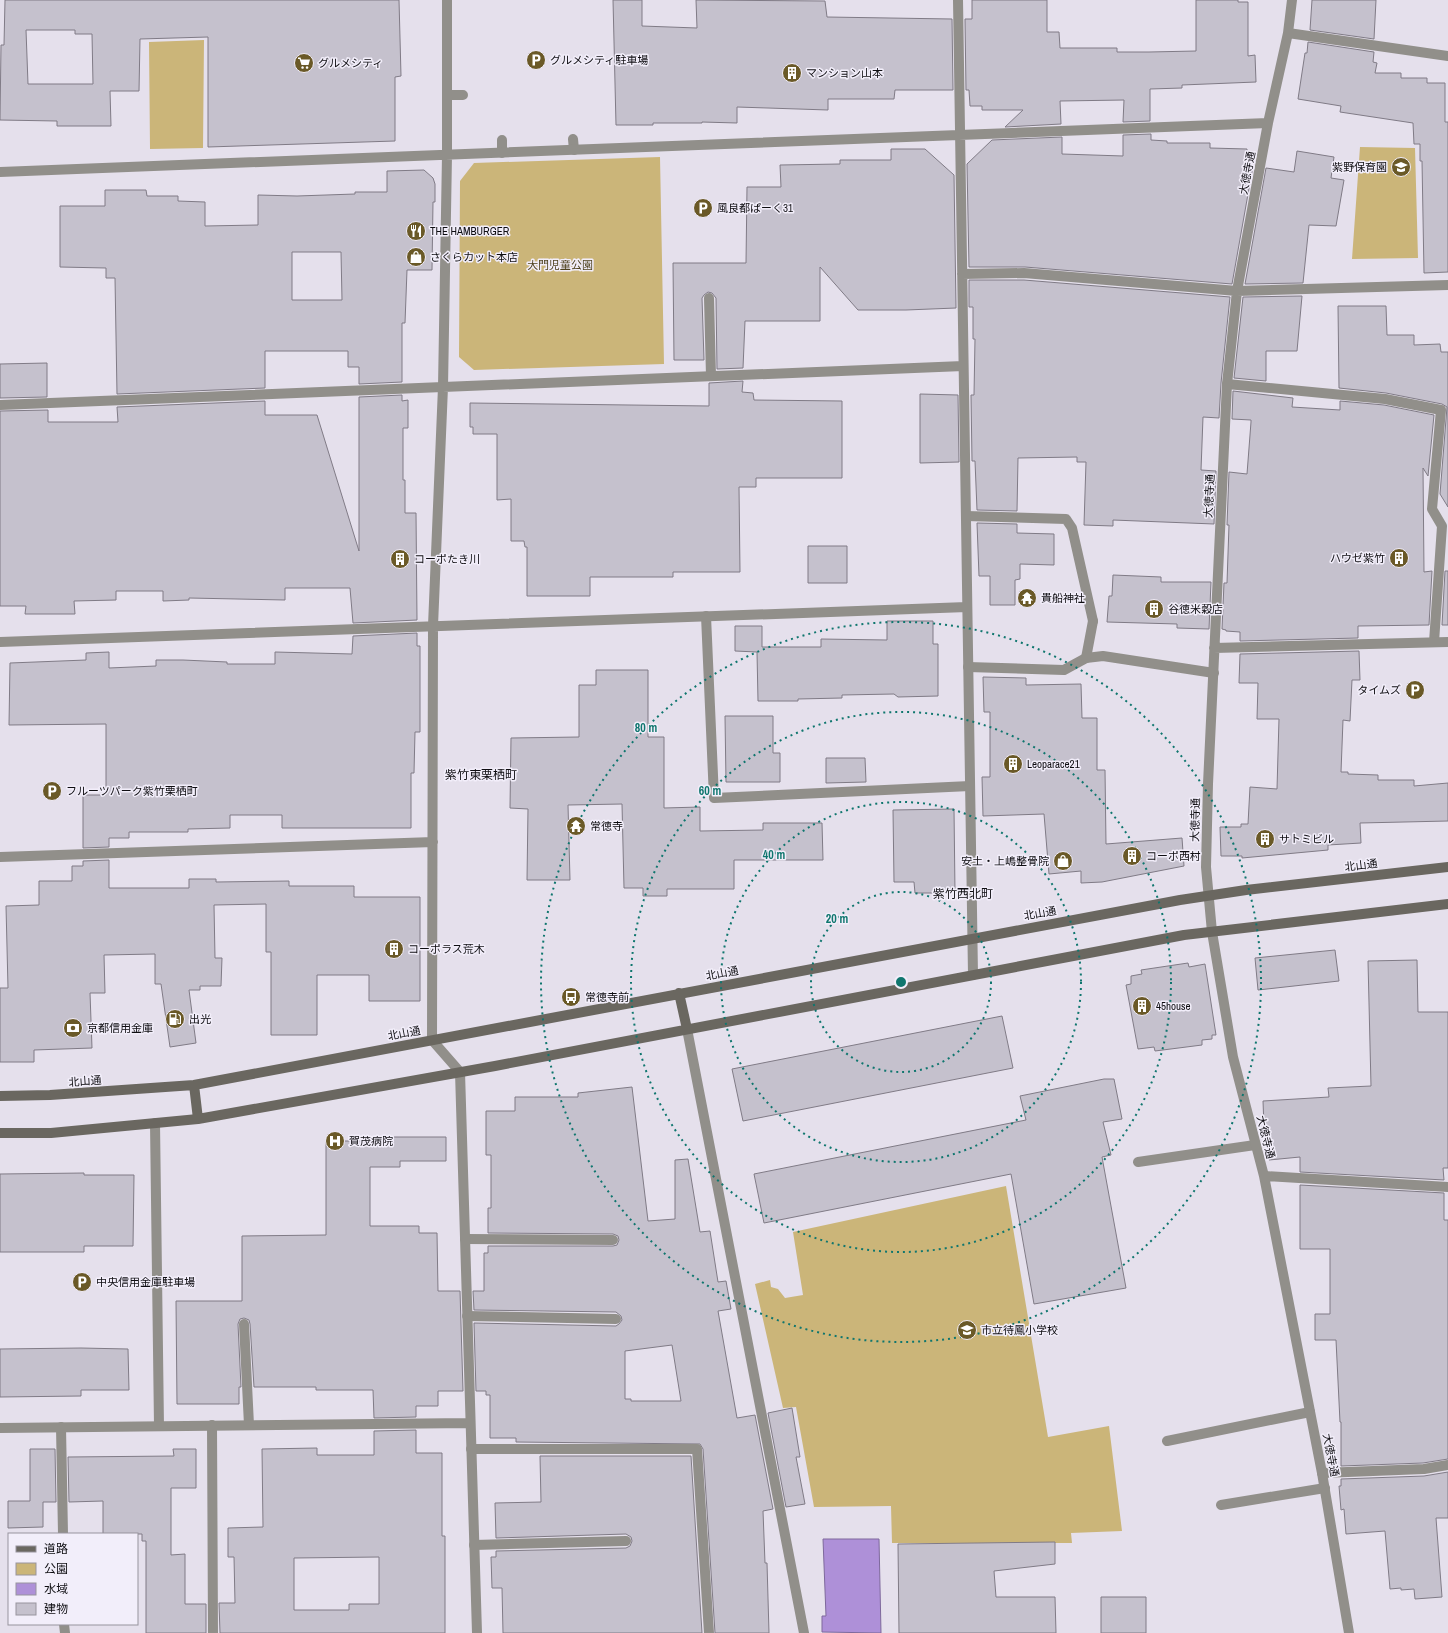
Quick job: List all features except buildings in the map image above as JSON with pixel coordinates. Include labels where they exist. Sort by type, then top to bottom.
[{"type":"street","points":[[447,0],[447,155],[442,386],[434,626],[432,1040],[460,1072],[477,1633]]},
{"type":"street","points":[[958,0],[973,975]]},
{"type":"street","name":"大徳寺通","points":[[1292,0],[1288,33],[1268,123],[1237,291],[1227,384],[1214,648],[1206,867],[1212,932],[1233,1057],[1264,1176],[1325,1488],[1349,1633]]},
{"type":"street","points":[[1288,33],[1448,56]]},
{"type":"street","points":[[447,95],[463,95]]},
{"type":"street","points":[[0,172],[1268,123]]},
{"type":"street","points":[[573,139],[574,150]]},
{"type":"street","points":[[502,140],[502,153]]},
{"type":"street","points":[[962,274],[1024,273],[1237,291],[1448,285]]},
{"type":"street","points":[[709,298],[711,376]]},
{"type":"street","points":[[0,405],[963,366]]},
{"type":"street","points":[[1227,384],[1384,400],[1441,410],[1432,509],[1445,526],[1434,642]]},
{"type":"street","points":[[966,516],[1066,519],[1072,528],[1092,621],[1086,658]]},
{"type":"street","points":[[0,642],[967,607]]},
{"type":"street","points":[[706,616],[714,798],[970,786]]},
{"type":"street","points":[[1214,648],[1448,642]]},
{"type":"street","points":[[968,667],[1064,670],[1086,658],[1103,656],[1214,673]]},
{"type":"street","points":[[0,857],[433,842]]},
{"type":"street","name":"北山通","points":[[0,1096],[50,1095],[194,1085],[1208,895],[1448,867]]},
{"type":"street","points":[[0,1133],[51,1133],[198,1119],[460,1072],[1184,935],[1448,904]]},
{"type":"street","points":[[679,993],[804,1633]]},
{"type":"street","points":[[194,1085],[198,1119]]},
{"type":"street","points":[[155,1123],[159,1426]]},
{"type":"street","points":[[1138,1162],[1255,1145]]},
{"type":"street","points":[[1264,1176],[1448,1187]]},
{"type":"street","points":[[465,1239],[613,1240]]},
{"type":"street","points":[[467,1316],[616,1319]]},
{"type":"street","points":[[244,1324],[249,1425]]},
{"type":"street","points":[[1167,1441],[1310,1412]]},
{"type":"street","points":[[0,1428],[470,1423]]},
{"type":"street","points":[[212,1425],[213,1633]]},
{"type":"street","points":[[61,1427],[63,1533]]},
{"type":"street","points":[[471,1449],[697,1449],[709,1633]]},
{"type":"street","points":[[1322,1473],[1424,1469],[1448,1465]]},
{"type":"street","points":[[1221,1505],[1325,1488]]},
{"type":"street","points":[[474,1544],[626,1541]]},
{"type":"green space","points":[[204,40],[203,148],[150,149],[149,42]]},
{"type":"green space","points":[[1360,147],[1415,148],[1418,258],[1352,259]]},
{"type":"green space","name":"大門児童公園","points":[[660,157],[664,364],[474,370],[459,357],[460,181],[474,163]]},
{"type":"green space","points":[[1006,1186],[1048,1437],[1109,1426],[1122,1531],[1071,1533],[1072,1543],[892,1543],[891,1506],[814,1507],[796,1407],[783,1408],[755,1284],[770,1280],[771,1287],[778,1289],[785,1298],[803,1295],[793,1232]]},
{"type":"water","points":[[823,1539],[879,1539],[881,1633],[822,1632],[822,1616],[826,1616]]},
{"type":"place","name":"グルメシティ駐車場","points":[[536,60]]},
{"type":"place","name":"グルメシティ","points":[[304,63]]},
{"type":"place","name":"マンション山本","points":[[792,73]]},
{"type":"place","name":"紫野保育園","points":[[1401,167]]},
{"type":"place","name":"風良都ぱーく31","points":[[703,208]]},
{"type":"place","name":"THE HAMBURGER","points":[[416,231]]},
{"type":"place","name":"さくらカット本店","points":[[416,257]]},
{"type":"place","name":"ハウゼ紫竹","points":[[1399,558]]},
{"type":"place","name":"コーポたき川","points":[[400,559]]},
{"type":"place","name":"貴船神社","points":[[1027,598]]},
{"type":"place","name":"谷徳米穀店","points":[[1154,609]]},
{"type":"place","name":"タイムズ","points":[[1415,690]]},
{"type":"place","name":"Leoparace21","points":[[1013,764]]},
{"type":"place","name":"フルーツパーク紫竹栗栖町","points":[[52,791]]},
{"type":"place","name":"常徳寺","points":[[576,826]]},
{"type":"place","name":"サトミビル","points":[[1265,839]]},
{"type":"place","name":"コーポ西村","points":[[1132,856]]},
{"type":"place","name":"安土・上嶋整骨院","points":[[1063,861]]},
{"type":"place","name":"コーポラス荒木","points":[[394,949]]},
{"type":"place","name":"常徳寺前","points":[[571,997]]},
{"type":"place","name":"45house","points":[[1142,1006]]},
{"type":"place","name":"出光","points":[[175,1019]]},
{"type":"place","name":"京都信用金庫","points":[[73,1028]]},
{"type":"place","name":"賀茂病院","points":[[335,1141]]},
{"type":"place","name":"中央信用金庫駐車場","points":[[82,1282]]},
{"type":"place","name":"市立待鳳小学校","points":[[967,1330]]},
{"type":"district","name":"紫竹東栗栖町","points":[[481,775]]},
{"type":"district","name":"紫竹西北町","points":[[963,894]]}]
